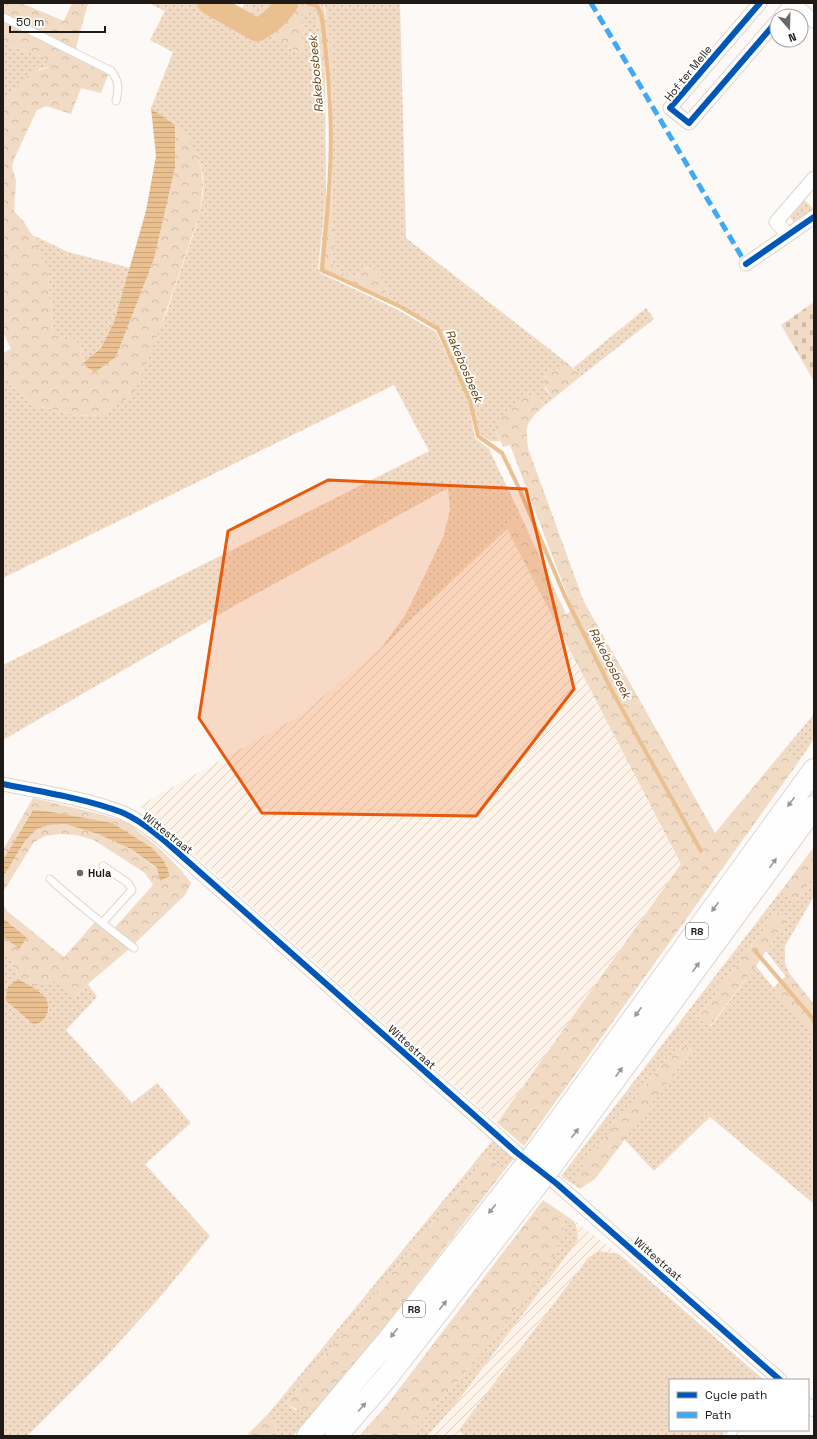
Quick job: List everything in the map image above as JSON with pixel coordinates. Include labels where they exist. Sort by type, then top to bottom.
[{"type":"highway","name":"R8","points":[[336,1436],[387,1377],[545,1156],[814,770]]},
{"type":"highway","name":"R8","points":[[545,1156],[814,807]]},
{"type":"highway","name":"R8","points":[[308,1436],[391,1337],[524,1185]]},
{"type":"street","name":"Hof ter Melle","points":[[760,3],[670,108],[689,123],[769,30]]},
{"type":"street","points":[[793,3],[814,21]]},
{"type":"street","points":[[788,235],[776,222],[814,178]]},
{"type":"street","points":[[746,264],[814,217]]},
{"type":"street","name":"Wittestraat","points":[[3,784],[85,801],[121,812],[144,824],[167,842],[516,1152],[575,1199],[779,1379]]},
{"type":"lane","points":[[3,18],[110,71],[115,76],[119,86],[116,101]]},
{"type":"lane","points":[[103,866],[128,884],[132,890],[103,922]]},
{"type":"lane","points":[[50,879],[72,899],[134,948]]},
{"type":"highlighted area","points":[[328,480],[526,489],[574,689],[476,816],[262,813],[199,718],[228,531]]},
{"type":"shaded area","points":[[151,108],[175,125],[175,168],[154,259],[116,357],[95,372],[85,366],[84,362],[101,348],[114,322],[146,211],[156,156]]},
{"type":"shaded area","points":[[507,529],[681,864],[497,1123],[139,806],[301,715],[382,647]]},
{"type":"shaded area","points":[[33,810],[112,823],[152,848],[164,861],[170,876],[160,881],[157,868],[131,849],[98,834],[65,824],[49,825],[37,829],[25,841],[3,877],[3,860]]},
{"type":"shaded area","points":[[3,918],[27,938],[19,949],[3,936]]},
{"type":"shaded area","points":[[18,979],[45,997],[48,1008],[47,1014],[45,1019],[40,1023],[33,1024],[6,1001],[8,986]]},
{"type":"shaded area","points":[[573,1220],[619,1254],[598,1251],[588,1258],[460,1430],[465,1436],[427,1436],[455,1405],[578,1240],[577,1229]]},
{"type":"green space","points":[[3,3],[21,3],[64,21],[72,3],[88,3],[74,55],[108,75],[101,93],[81,88],[71,114],[46,106],[37,110],[12,166],[16,181],[14,211],[24,222],[32,235],[48,275],[53,332],[61,340],[76,340],[80,345],[85,366],[116,357],[154,259],[175,168],[175,125],[187,136],[195,151],[201,168],[203,185],[200,213],[163,320],[134,394],[103,414],[90,416],[71,414],[37,406],[3,380],[3,353],[11,349],[3,332],[3,106],[16,88],[29,74],[51,66],[46,58],[3,43]]},
{"type":"green space","points":[[148,3],[200,3],[252,32],[264,31],[301,54],[303,46],[301,40],[305,29],[301,21],[301,14],[316,8],[318,26],[322,40],[321,67],[325,68],[326,195],[318,269],[321,274],[396,309],[436,332],[464,391],[469,405],[475,438],[489,449],[519,512],[507,529],[382,647],[406,614],[444,535],[450,509],[448,488],[232,607],[3,740],[3,665],[429,451],[394,385],[3,578],[3,380],[37,406],[71,414],[90,416],[103,414],[115,406],[163,321],[201,208],[203,180],[201,167],[193,147],[176,126],[151,108],[173,52],[150,40],[165,11]]},
{"type":"green space","points":[[200,3],[232,3],[242,8],[245,3],[247,3],[249,8],[262,23],[252,32]]},
{"type":"green space","points":[[247,3],[267,3],[276,9],[272,18],[262,23],[249,8]]},
{"type":"green space","points":[[267,3],[323,3],[330,37],[331,67],[321,67],[322,40],[318,26],[316,9],[301,14],[301,21],[305,29],[301,40],[303,46],[301,54],[264,31],[275,24],[272,18],[275,9]]},
{"type":"green space","points":[[323,3],[400,3],[406,238],[566,362],[545,377],[545,389],[554,398],[545,405],[540,400],[495,428],[500,441],[490,441],[479,433],[467,390],[439,329],[384,298],[387,289],[368,267],[354,277],[342,273],[334,268],[332,261],[334,237],[331,219],[332,96],[328,68],[330,67],[326,11]]},
{"type":"green space","points":[[3,43],[46,58],[51,66],[39,69],[16,88],[3,106]]},
{"type":"green space","points":[[331,194],[331,219],[334,237],[332,261],[334,268],[342,273],[354,277],[358,275],[362,269],[371,268],[375,270],[387,289],[384,298],[319,272],[326,195]]},
{"type":"green space","points":[[803,199],[814,209],[794,223],[789,216]]},
{"type":"green space","points":[[32,235],[68,252],[130,268],[114,322],[101,348],[84,362],[80,345],[61,340],[53,332],[48,275]]},
{"type":"green space","points":[[814,302],[814,381],[781,325]]},
{"type":"green space","points":[[646,308],[654,319],[581,376],[573,368]]},
{"type":"green space","points":[[566,362],[581,376],[554,398],[545,385],[545,377]]},
{"type":"green space","points":[[531,394],[545,405],[534,415],[527,427],[528,448],[584,602],[715,833],[783,751],[797,764],[524,1146],[497,1123],[681,864],[507,529],[519,512],[566,614],[573,610],[510,445],[503,447],[495,428],[505,413]]},
{"type":"green space","points":[[814,714],[814,739],[797,764],[783,751]]},
{"type":"green space","points":[[33,798],[127,822],[161,850],[181,870],[191,883],[186,894],[128,950],[75,997],[57,981],[31,987],[18,979],[14,964],[3,952],[3,936],[19,949],[27,938],[3,918],[3,904],[7,911],[64,957],[95,922],[109,934],[153,885],[145,873],[94,840],[76,835],[61,834],[45,836],[34,842],[3,892],[3,877],[25,841],[37,829],[49,825],[65,824],[98,834],[131,849],[157,869],[160,881],[152,848],[32,811],[3,860],[3,850]]},
{"type":"green space","points":[[814,847],[814,875],[797,901],[780,892]]},
{"type":"green space","points":[[814,875],[814,896],[785,946],[785,963],[789,973],[786,977],[766,951],[787,920],[776,913],[701,1014],[701,1020],[711,1026],[756,966],[814,1038],[814,1204],[710,1117],[654,1171],[624,1139],[692,1050],[684,1047],[676,1050],[662,1064],[576,1176],[578,1181],[587,1184],[580,1189],[561,1176],[780,892],[797,901]]},
{"type":"green space","points":[[776,913],[787,920],[756,966],[710,1026],[701,1020],[701,1014]]},
{"type":"green space","points":[[3,952],[14,964],[18,979],[8,986],[6,1001],[33,1024],[36,1024],[43,1020],[49,1009],[41,993],[31,987],[57,980],[75,997],[88,984],[97,997],[66,1030],[132,1103],[157,1083],[191,1123],[145,1164],[210,1236],[162,1295],[103,1360],[27,1436],[3,1436]]},
{"type":"green space","points":[[789,973],[814,1004],[814,1038],[773,988]]},
{"type":"green space","points":[[684,1047],[692,1050],[595,1179],[587,1184],[578,1181],[575,1176],[662,1064],[676,1050]]},
{"type":"green space","points":[[493,1140],[514,1158],[503,1172],[495,1163],[486,1157],[286,1403],[295,1410],[319,1406],[293,1436],[275,1436],[276,1427],[269,1413]]},
{"type":"green space","points":[[486,1157],[495,1163],[503,1172],[385,1326],[319,1406],[302,1410],[286,1403]]},
{"type":"green space","points":[[543,1200],[562,1213],[564,1231],[549,1266],[477,1359],[409,1436],[359,1436],[386,1406]]},
{"type":"green space","points":[[562,1213],[575,1224],[578,1240],[455,1405],[427,1436],[409,1436],[477,1359],[564,1231]]},
{"type":"green space","points":[[598,1251],[619,1254],[763,1379],[669,1379],[669,1431],[726,1431],[721,1436],[465,1436],[459,1430],[588,1258]]},
{"type":"green space","points":[[269,1413],[276,1427],[275,1436],[246,1436]]},
{"type":"waterway","points":[[209,3],[257,30],[274,19],[287,3]]},
{"type":"waterway","name":"Rakebosbeek","points":[[308,3],[317,6],[321,14],[330,98],[331,149],[328,210],[322,270],[401,307],[438,329],[470,401],[478,436],[502,453],[518,486],[564,594],[612,691],[701,851]]},
{"type":"waterway","name":"Rakebosbeek","points":[[755,951],[814,1020]]},
{"type":"marked path","points":[[591,3],[746,264]]},
{"type":"cycle path","points":[[760,3],[670,108],[689,123],[769,30]]},
{"type":"cycle path","points":[[746,264],[814,217]]},
{"type":"cycle path","points":[[3,784],[107,807],[127,815],[151,830],[516,1152],[557,1184],[779,1379]]},
{"type":"place","name":"Hula","points":[[80,873]]}]
